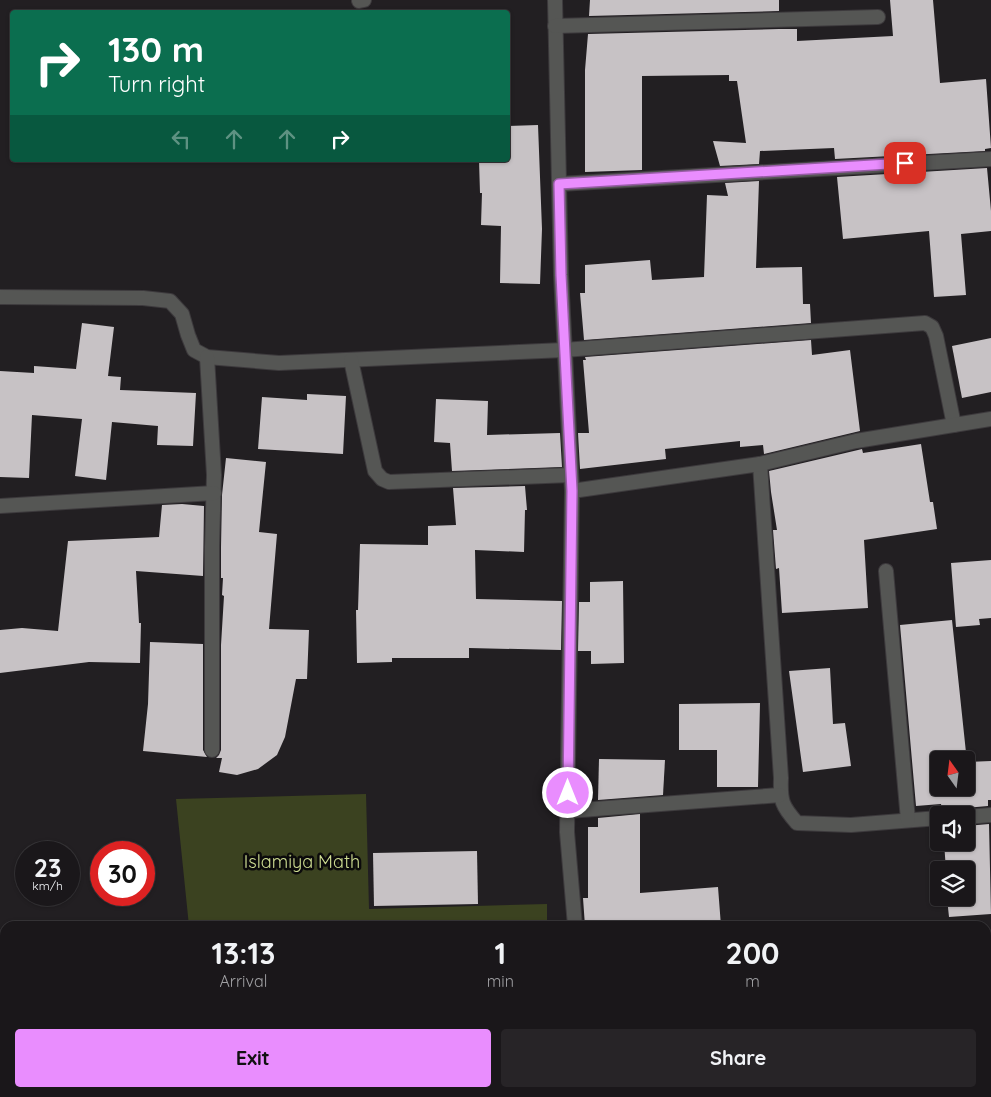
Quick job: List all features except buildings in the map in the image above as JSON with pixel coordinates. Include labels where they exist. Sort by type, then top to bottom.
[{"type":"street","points":[[555,0],[564,350],[572,491],[568,832],[575,921]]},
{"type":"street","points":[[555,26],[878,17]]},
{"type":"street","points":[[559,184],[991,159]]},
{"type":"street","points":[[0,297],[144,298],[170,301],[182,314],[194,350],[207,357],[279,363],[564,350],[925,324],[932,326],[936,336],[954,424]]},
{"type":"street","points":[[207,357],[214,475],[212,750]]},
{"type":"street","points":[[351,360],[375,471],[382,479],[388,482],[571,476]]},
{"type":"street","points":[[572,491],[760,464],[856,442],[991,419]]},
{"type":"street","points":[[760,464],[781,778],[780,795],[786,810],[797,823],[851,825],[930,819]]},
{"type":"street","points":[[0,506],[214,493]]},
{"type":"street","points":[[886,571],[908,820]]},
{"type":"street","points":[[568,811],[780,795]]},
{"type":"street","points":[[975,816],[991,815]]},
{"type":"green space","name":"Islamiya Math","points":[[366,794],[369,909],[547,904],[547,921],[188,921],[176,799]]},
{"type":"route","points":[[568,793],[572,491],[561,275],[559,184],[905,163]]}]
